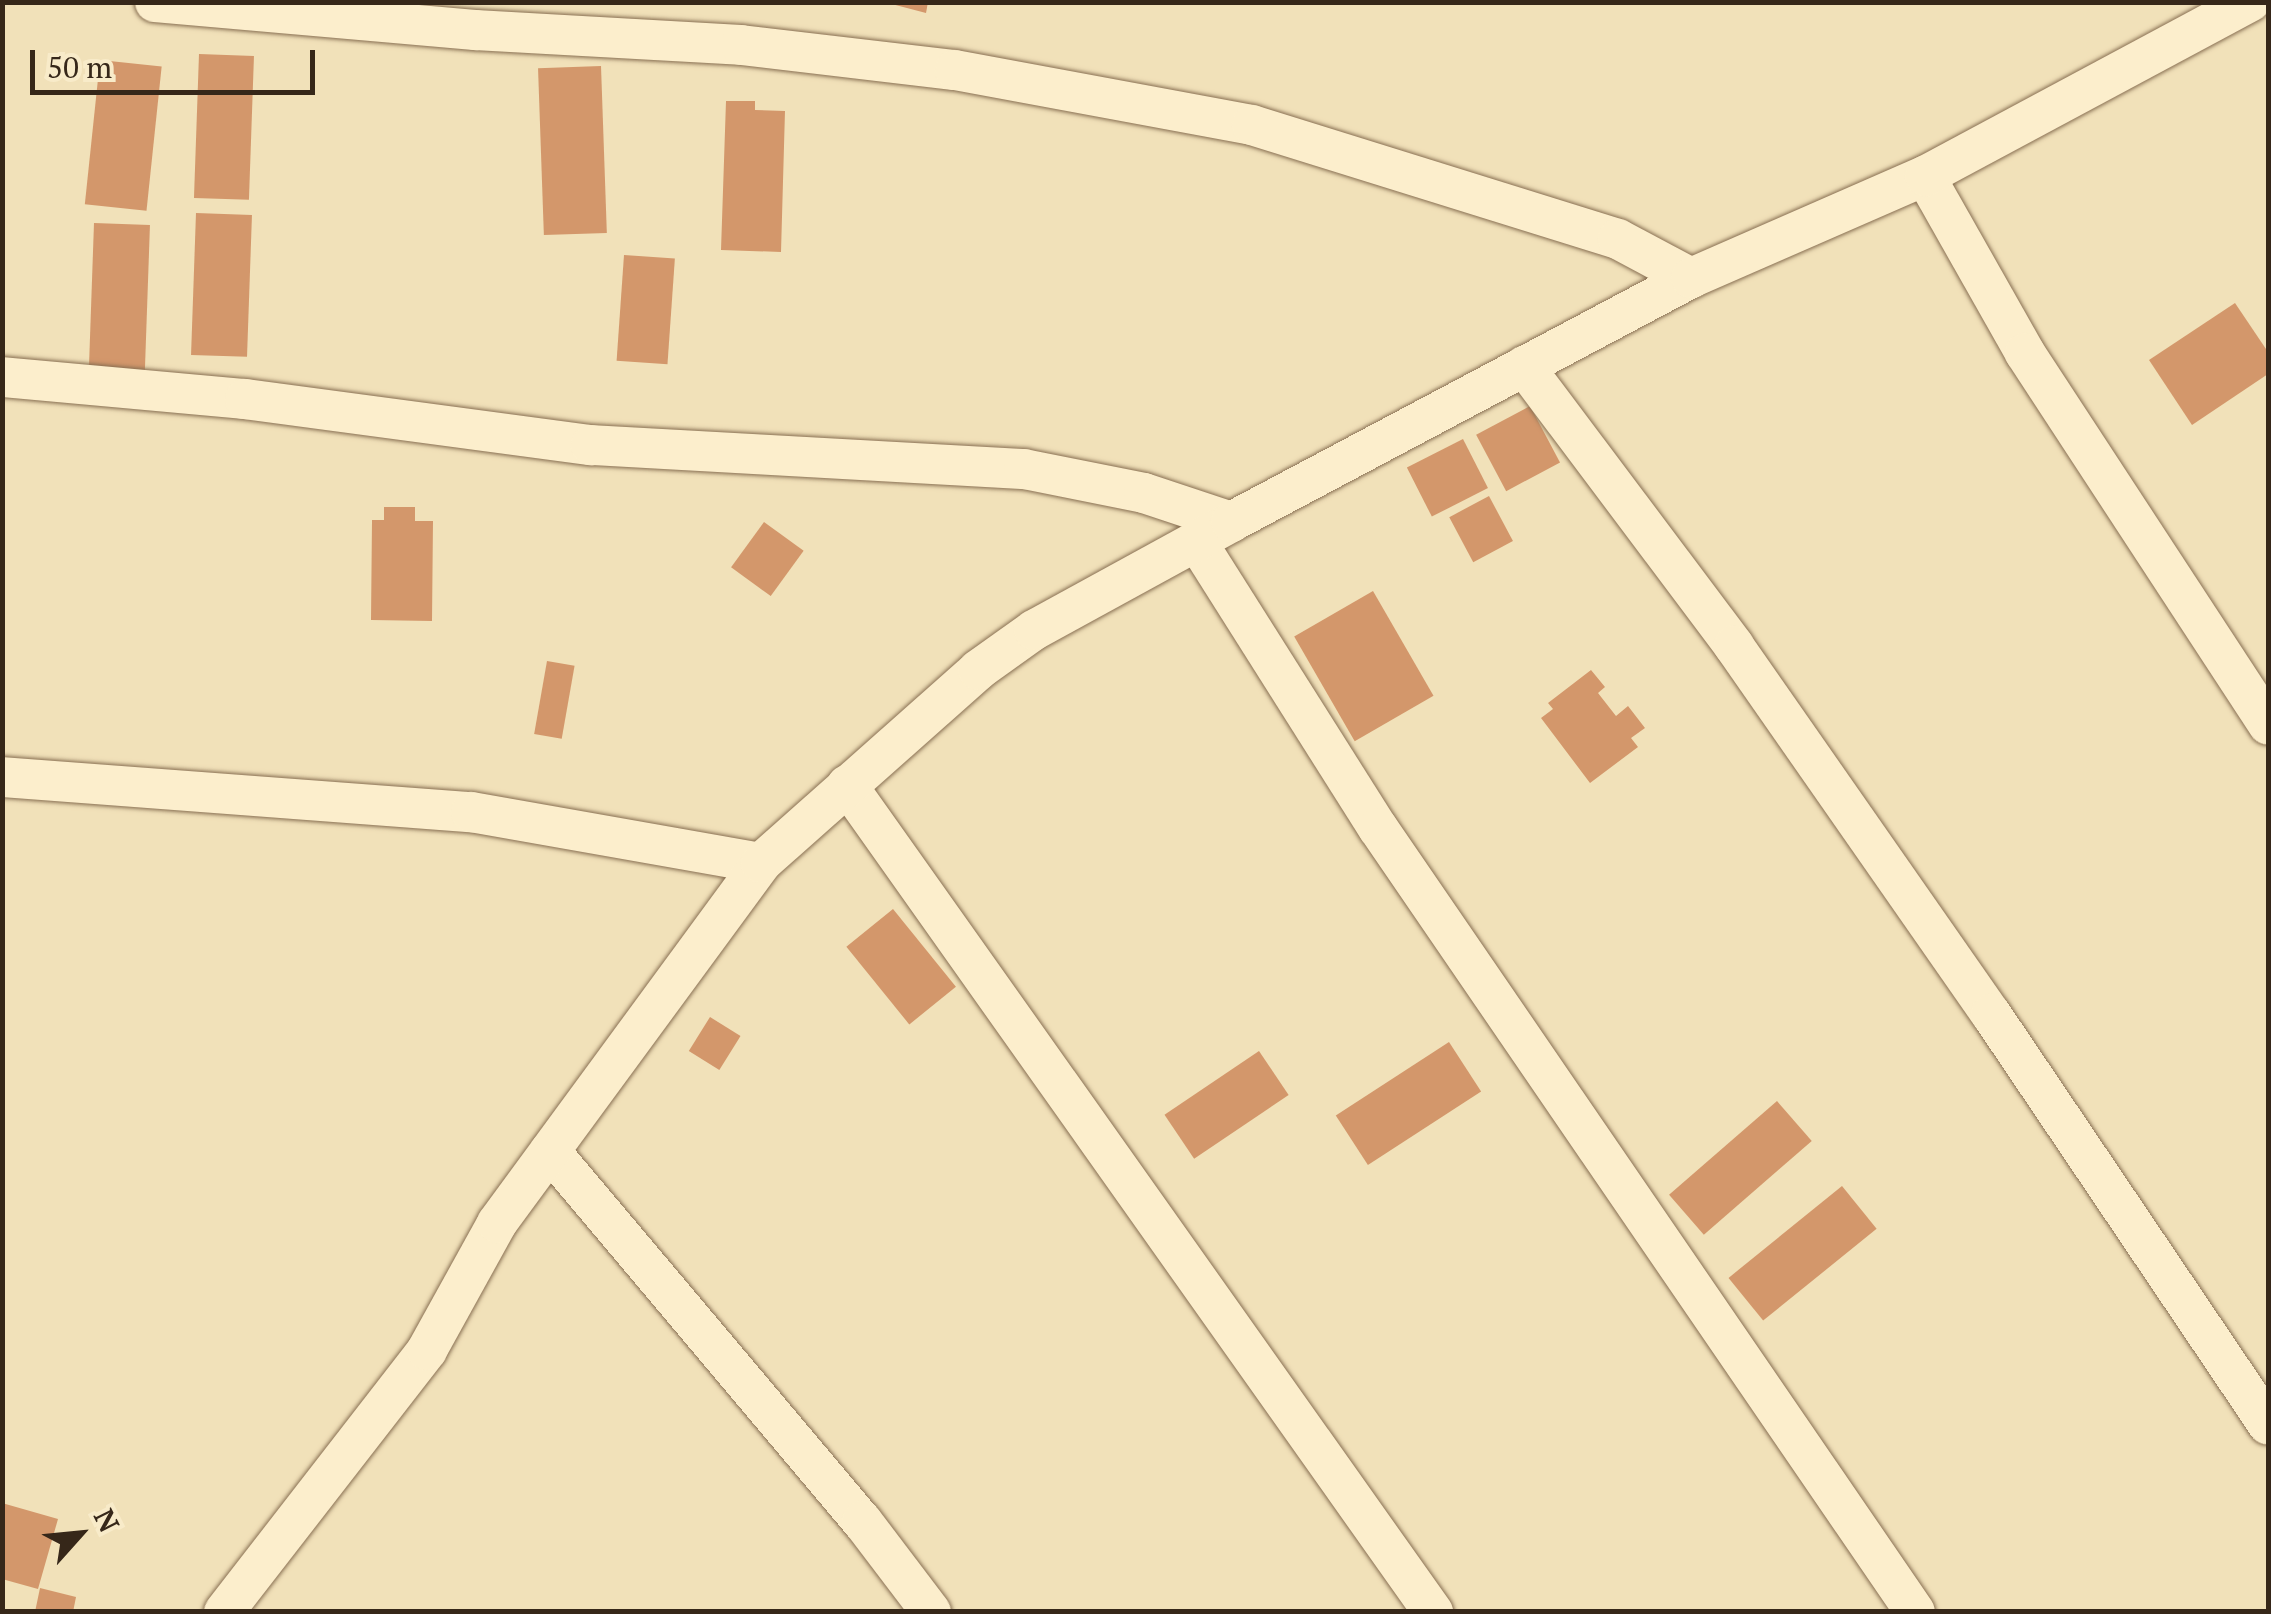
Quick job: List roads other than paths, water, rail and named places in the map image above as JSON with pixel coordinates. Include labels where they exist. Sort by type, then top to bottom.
[{"type":"street","points":[[155,2],[475,30],[741,45],[956,70],[1252,125],[1618,239],[1691,278]]},
{"type":"street","points":[[224,1612],[427,1350],[497,1223],[762,864],[978,670],[1020,640],[1214,532],[1691,278],[1925,176],[2250,2]]},
{"type":"street","points":[[1925,176],[2025,352],[2268,725]]},
{"type":"street","points":[[1524,366],[1734,646],[1991,1014],[2268,1424]]},
{"type":"street","points":[[2,377],[245,399],[590,445],[1024,469],[1144,493],[1214,532],[1378,828],[1914,1612]]},
{"type":"street","points":[[2,776],[471,812],[762,864]]},
{"type":"street","points":[[847,784],[1433,1612]]},
{"type":"street","points":[[550,1152],[862,1520],[930,1612]]}]
